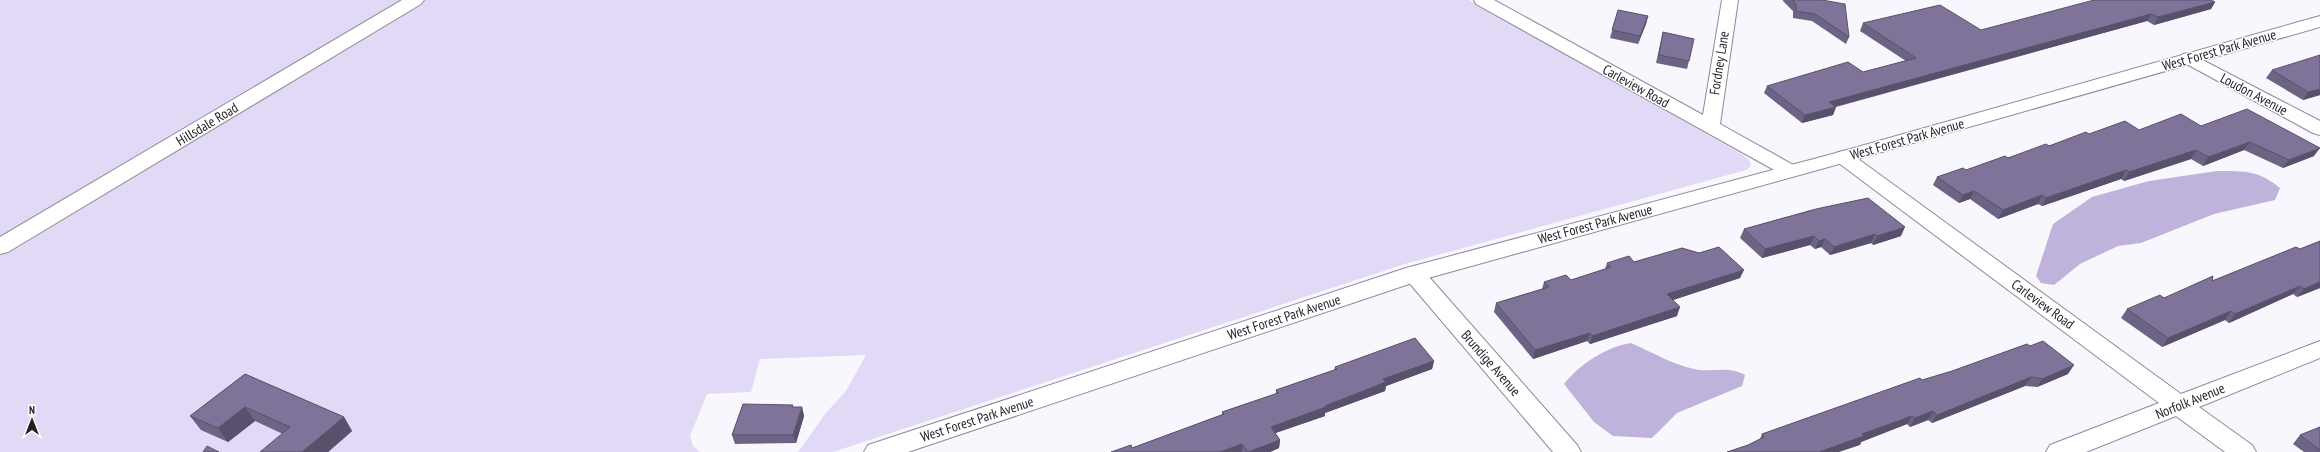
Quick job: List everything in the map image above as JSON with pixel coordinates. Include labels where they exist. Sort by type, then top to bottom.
[{"type":"main road","name":"Hillsdale Road","points":[[0,247],[414,0]]},
{"type":"main road","name":"West Forest Park Avenue","points":[[877,452],[1414,274],[1843,157],[2320,21]]},
{"type":"street","name":"Carleview Road","points":[[1482,0],[1790,171]]},
{"type":"street","name":"Fordney Lane","points":[[1710,127],[1730,0]]},
{"type":"street","name":"Loudon Avenue","points":[[2188,58],[2320,129]]},
{"type":"street","name":"Carleview Road","points":[[1843,157],[2243,452]]},
{"type":"street","name":"Brundige Avenue","points":[[1414,274],[1568,452]]},
{"type":"street","name":"Norfolk Avenue","points":[[2059,452],[2180,406],[2320,349]]},
{"type":"shaded area","points":[[0,0],[1469,0],[1740,153],[1749,160],[1751,166],[1746,170],[1405,264],[833,452],[798,452],[826,413],[846,391],[866,355],[760,359],[751,392],[707,394],[690,436],[693,446],[700,452],[0,452]]},
{"type":"shaded area","points":[[2217,171],[2235,171],[2258,175],[2280,188],[2275,200],[2214,214],[2141,243],[2118,246],[2080,264],[2054,285],[2041,283],[2036,276],[2053,224],[2092,197],[2149,181]]},
{"type":"shaded area","points":[[1631,343],[1669,361],[1686,367],[1700,370],[1732,370],[1739,372],[1745,375],[1742,386],[1677,413],[1652,438],[1613,436],[1594,422],[1564,384],[1586,363],[1603,352]]},
{"type":"building","points":[[1792,0],[1822,0],[1845,4],[1849,37],[1815,14],[1796,11],[1796,4]]},
{"type":"building","points":[[2094,0],[2211,0],[2215,2],[2158,17],[2151,14],[1829,102],[1836,107],[1805,115],[1767,86],[1848,62],[1863,72],[1916,58],[1863,23],[1940,5],[1981,30]]},
{"type":"building","points":[[1618,10],[1648,16],[1640,36],[1612,30]]},
{"type":"building","points":[[1663,32],[1694,39],[1689,61],[1659,55]]},
{"type":"building","points":[[2320,55],[2320,89],[2308,92],[2272,70]]},
{"type":"building","points":[[2247,109],[2320,148],[2289,160],[2250,142],[2208,157],[2196,150],[2129,172],[2126,170],[2046,198],[2042,195],[2003,210],[1974,191],[1963,195],[1937,177],[1963,168],[1966,170],[2005,156],[2008,158],[2046,144],[2049,146],[2086,132],[2089,134],[2125,121],[2139,130],[2181,114],[2201,126]]},
{"type":"building","points":[[1868,198],[1905,227],[1877,236],[1875,234],[1834,247],[1825,239],[1819,241],[1814,236],[1765,249],[1744,229],[1816,209]]},
{"type":"building","points":[[2320,241],[2320,282],[2304,289],[2300,286],[2235,314],[2231,311],[2168,338],[2127,309],[2160,295],[2164,298],[2213,276],[2212,281],[2296,247],[2300,249]]},
{"type":"building","points":[[1719,247],[1744,270],[1667,294],[1680,307],[1592,336],[1590,333],[1535,350],[1496,303],[1549,287],[1544,282],[1566,275],[1571,280],[1611,267],[1607,263],[1629,256],[1634,262],[1682,248],[1699,253]]},
{"type":"building","points":[[1415,338],[1434,361],[1383,379],[1386,382],[1325,406],[1326,407],[1271,427],[1280,440],[1248,452],[1242,444],[1220,452],[1111,452],[1131,445],[1132,448],[1224,414],[1222,412],[1278,393],[1276,390],[1337,369],[1335,367]]},
{"type":"building","points":[[2043,341],[2074,365],[2042,379],[2031,377],[1937,415],[1933,411],[1915,418],[1912,416],[1862,434],[1864,436],[1819,452],[1727,452],[1748,445],[1764,437],[1762,434],[1920,378],[1922,380],[1952,371],[2027,344],[2030,346]]},
{"type":"building","points":[[245,374],[344,417],[302,452],[260,452],[290,427],[245,407],[218,428],[190,416]]},
{"type":"building","points":[[743,404],[793,405],[792,407],[802,407],[793,435],[732,435]]},
{"type":"building","points":[[2320,427],[2320,450],[2300,435]]},
{"type":"building","points":[[207,446],[219,452],[203,452]]}]
